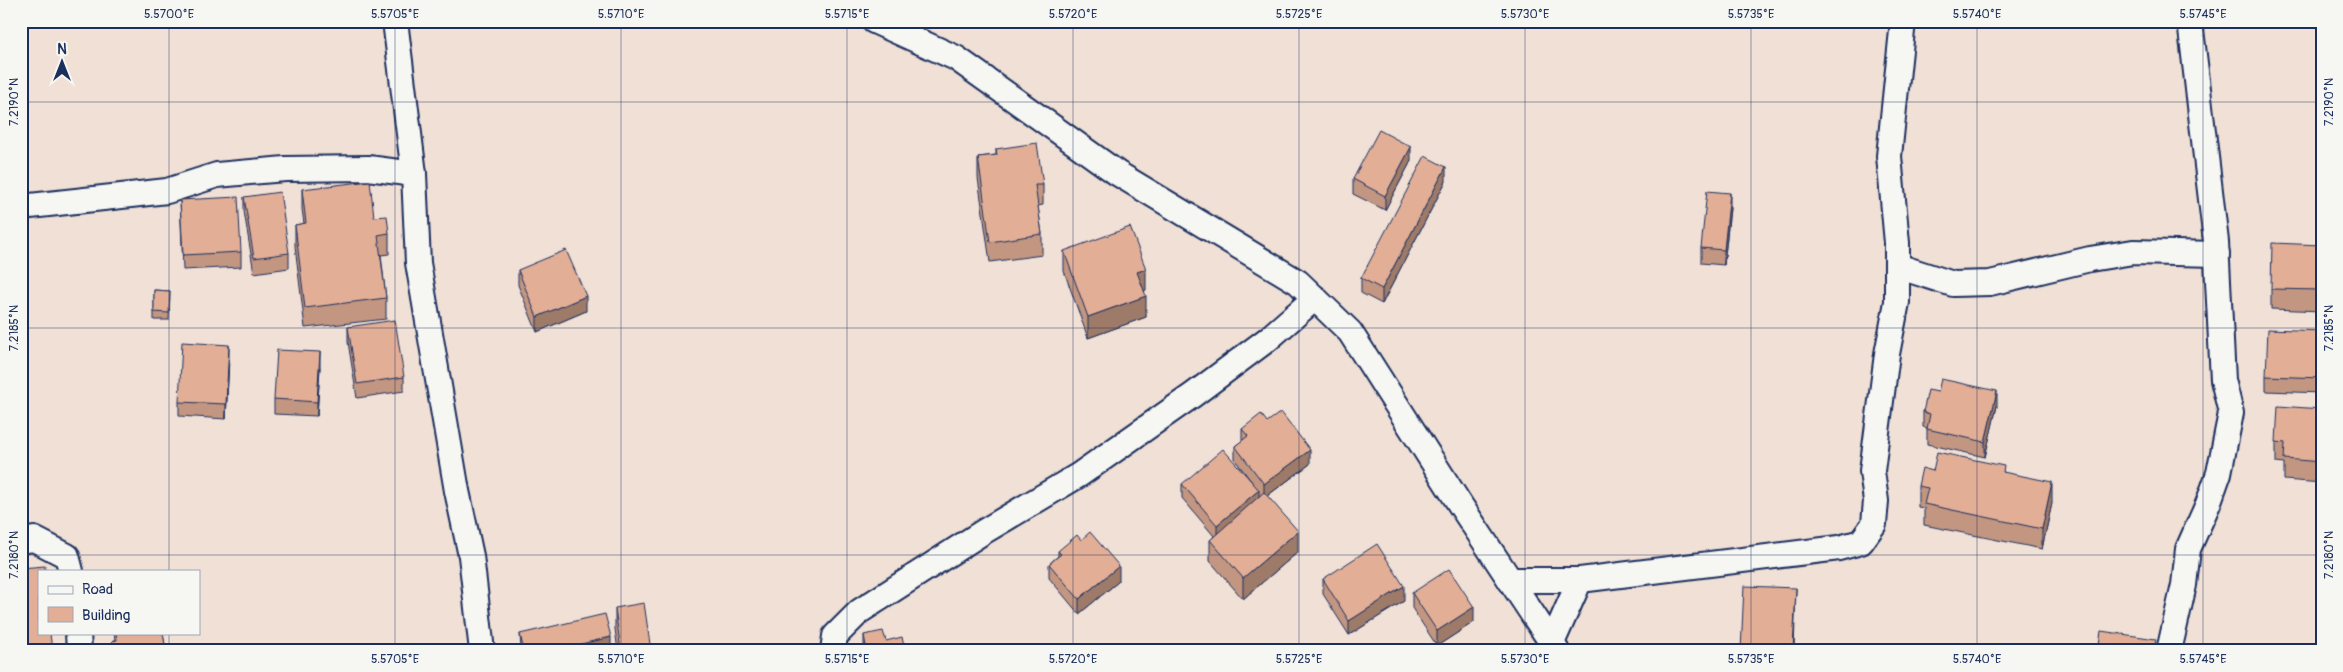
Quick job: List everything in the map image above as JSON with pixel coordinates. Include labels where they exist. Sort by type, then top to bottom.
[{"type":"street","points":[[395,21],[414,174],[418,263],[457,490],[471,556],[482,651]]},
{"type":"street","points":[[874,21],[956,58],[1118,173],[1298,282],[1350,332],[1461,506],[1555,647]]},
{"type":"street","points":[[1510,580],[1580,580],[1839,548],[1861,542],[1874,524],[1876,501],[1872,471],[1887,354],[1897,302],[1897,266],[1889,156],[1903,21]]},
{"type":"street","points":[[2169,651],[2184,585],[2188,549],[2219,473],[2231,413],[2223,380],[2216,254],[2190,21]]},
{"type":"street","points":[[21,206],[167,191],[217,175],[285,169],[368,168],[414,174]]},
{"type":"street","points":[[1897,266],[1953,284],[1990,283],[2090,259],[2133,252],[2216,254]]},
{"type":"street","points":[[833,651],[835,636],[860,611],[983,532],[1079,475],[1268,339],[1315,298]]},
{"type":"street","points":[[21,542],[34,539],[67,556],[72,570]]},
{"type":"street","points":[[1555,647],[1580,580]]},
{"type":"street","points":[[78,634],[79,651]]},
{"type":"building","points":[[1379,130],[1411,147],[1385,196],[1353,179]]},
{"type":"building","points":[[1037,143],[1043,185],[1035,185],[1042,234],[990,242],[978,157],[997,155],[996,149]]},
{"type":"building","points":[[1425,156],[1446,167],[1382,289],[1361,278]]},
{"type":"building","points":[[370,181],[374,217],[387,216],[389,233],[378,235],[386,298],[305,308],[295,225],[306,223],[302,189]]},
{"type":"building","points":[[1707,191],[1730,193],[1724,250],[1701,248]]},
{"type":"building","points":[[280,192],[289,253],[254,258],[244,197]]},
{"type":"building","points":[[238,197],[241,252],[183,255],[180,200]]},
{"type":"building","points":[[1130,227],[1146,269],[1137,272],[1146,296],[1088,317],[1064,251]]},
{"type":"building","points":[[2272,243],[2322,245],[2322,290],[2271,289]]},
{"type":"building","points":[[566,250],[586,296],[537,317],[518,270]]},
{"type":"building","points":[[154,290],[170,291],[169,313],[154,312]]},
{"type":"building","points":[[395,320],[404,377],[357,384],[348,327]]},
{"type":"building","points":[[2268,329],[2322,331],[2322,378],[2266,376]]},
{"type":"building","points":[[182,342],[229,345],[226,404],[179,402]]},
{"type":"building","points":[[277,350],[320,352],[317,402],[274,399]]},
{"type":"building","points":[[1941,379],[1997,391],[1985,442],[1927,429],[1930,414],[1923,412],[1928,390],[1938,392]]},
{"type":"building","points":[[2278,406],[2322,409],[2322,462],[2284,459],[2285,443],[2276,442]]},
{"type":"building","points":[[1281,412],[1310,450],[1264,484],[1235,446],[1248,436],[1242,429],[1261,414],[1267,422]]},
{"type":"building","points":[[1223,449],[1259,490],[1217,525],[1182,484]]},
{"type":"building","points":[[1937,452],[2004,466],[2003,472],[2052,482],[2042,529],[1924,504],[1928,488],[1918,486],[1922,468],[1933,471]]},
{"type":"building","points":[[1264,492],[1298,531],[1243,578],[1210,540]]},
{"type":"building","points":[[1090,532],[1119,566],[1079,599],[1049,564],[1061,554],[1058,551],[1077,535],[1081,540]]},
{"type":"building","points":[[1377,544],[1404,586],[1349,621],[1323,579]]},
{"type":"building","points":[[45,566],[45,570],[38,570],[38,634],[50,634],[52,651],[21,651],[21,568]]},
{"type":"building","points":[[1449,569],[1474,607],[1437,631],[1412,593]]},
{"type":"building","points":[[1744,586],[1796,588],[1793,651],[1741,651]]},
{"type":"building","points":[[644,603],[651,651],[621,651],[615,608]]},
{"type":"building","points":[[605,614],[611,637],[551,651],[524,651],[520,634]]},
{"type":"building","points":[[883,631],[886,641],[902,637],[905,651],[848,650],[866,646],[864,635]]},
{"type":"building","points":[[2101,631],[2156,639],[2154,651],[2098,651]]},
{"type":"building","points":[[116,634],[163,634],[166,651],[114,651],[112,641],[117,640]]}]
